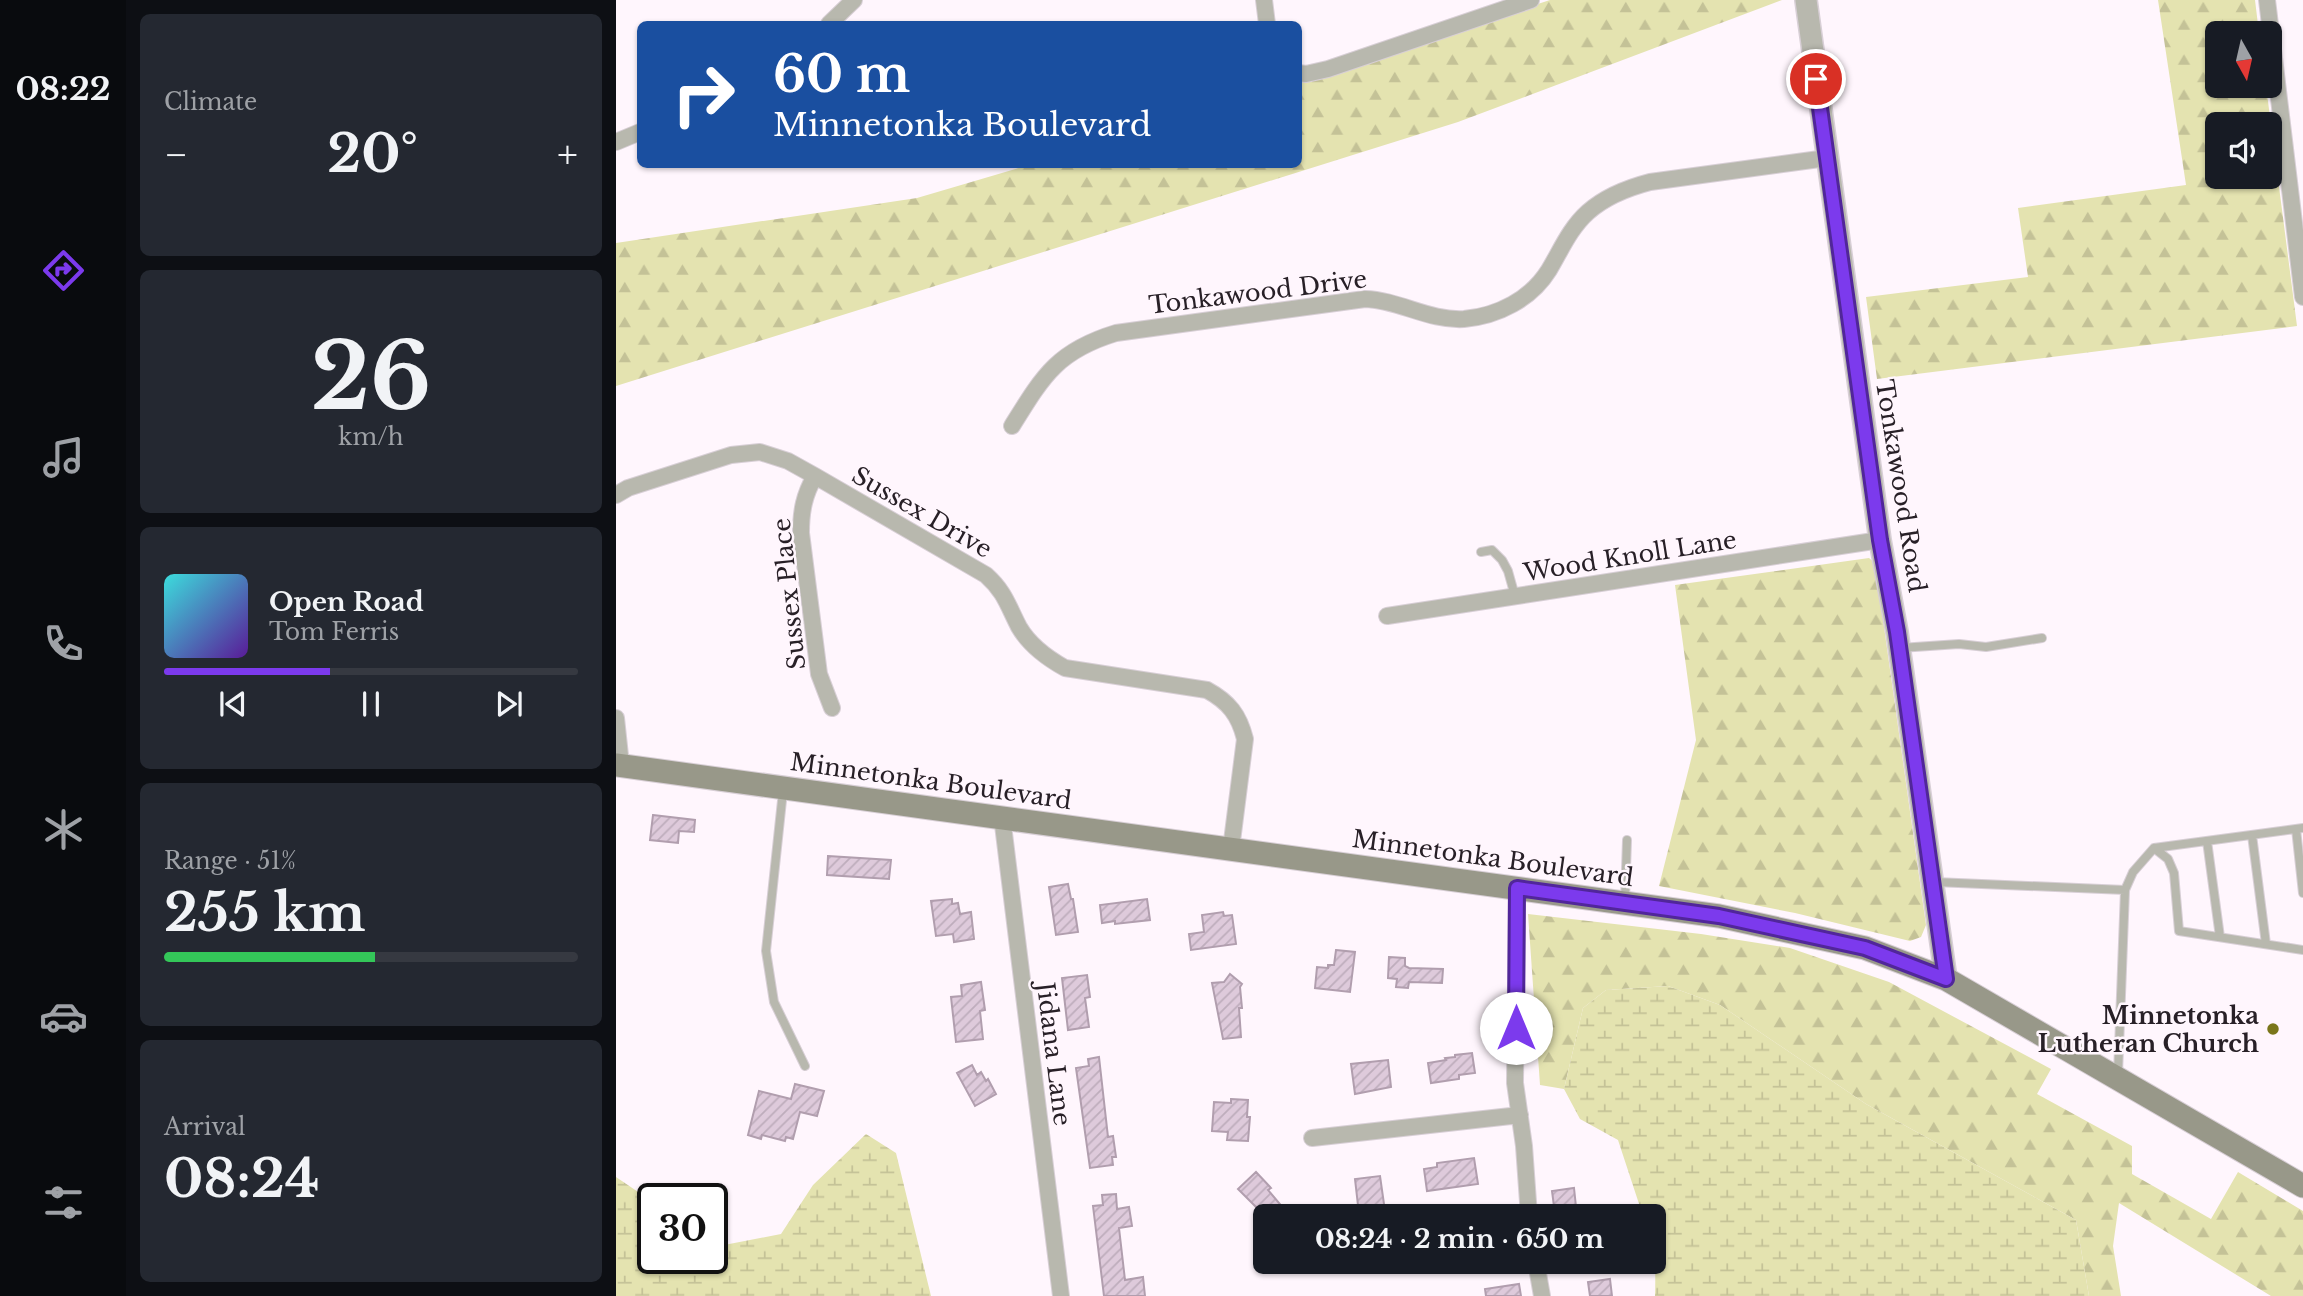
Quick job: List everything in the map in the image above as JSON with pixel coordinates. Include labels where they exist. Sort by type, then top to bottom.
[{"type":"main road","name":"Minnetonka Boulevard","points":[[618,765],[1719,916],[1865,948],[1946,979],[2300,1179]]},
{"type":"street","points":[[832,21],[854,0]]},
{"type":"street","points":[[1264,0],[1267,21]]},
{"type":"street","points":[[1302,74],[1328,69],[1531,0]]},
{"type":"street","name":"Tonkawood Road","points":[[1806,0],[1880,540],[1900,648],[1946,979]]},
{"type":"street","points":[[2267,0],[2295,154],[2303,297]]},
{"type":"street","points":[[616,142],[637,133]]},
{"type":"street","name":"Tonkawood Drive","points":[[1012,426],[1051,368],[1070,352],[1116,333],[1365,299],[1398,303],[1437,317],[1462,319],[1486,315],[1510,306],[1531,292],[1547,273],[1572,230],[1587,212],[1616,193],[1650,182],[1827,158]]},
{"type":"street","name":"Sussex Drive","points":[[616,495],[628,488],[745,452],[775,456],[815,476],[986,575],[1005,596],[1020,628],[1032,644],[1047,658],[1065,668],[1207,690],[1221,698],[1234,710],[1245,739],[1231,849]]},
{"type":"street","name":"Sussex Place","points":[[815,476],[806,492],[801,512],[801,533],[819,674],[832,708]]},
{"type":"street","name":"Wood Knoll Lane","points":[[1387,616],[1880,540]]},
{"type":"street","points":[[616,718],[618,765]]},
{"type":"street","name":"Jidana Lane","points":[[1002,817],[1061,1296]]},
{"type":"street","points":[[1517,888],[1516,1083],[1528,1204]]},
{"type":"street","points":[[1312,1138],[1520,1115]]},
{"type":"street","points":[[1538,1274],[1542,1296]]},
{"type":"lane","points":[[1482,551],[1492,550],[1502,560],[1515,596]]},
{"type":"lane","points":[[1900,648],[1959,644],[1986,647],[2042,638]]},
{"type":"lane","points":[[783,788],[766,951],[774,1002],[805,1066]]},
{"type":"lane","points":[[2117,1078],[2125,890],[2133,872],[2154,848],[2300,829],[2303,893]]},
{"type":"lane","points":[[2252,835],[2266,944]]},
{"type":"lane","points":[[1625,903],[1627,840]]},
{"type":"lane","points":[[2207,841],[2220,937]]},
{"type":"lane","points":[[2154,848],[2168,859],[2174,873],[2179,930],[2303,950]]},
{"type":"lane","points":[[1932,882],[2125,890]]},
{"type":"green space","points":[[1550,0],[1782,0],[1458,122],[616,386],[616,243],[917,198],[1019,168],[1302,168],[1302,82]]},
{"type":"green space","points":[[2158,0],[2255,0],[2258,21],[2205,21],[2205,98],[2268,98],[2269,112],[2205,112],[2205,189],[2279,189],[2297,326],[1877,379],[1866,297],[2028,277],[2018,208],[2186,185]]},
{"type":"green space","points":[[1869,558],[1875,563],[1926,925],[1921,937],[1910,941],[1795,913],[1659,886],[1696,740],[1675,585]]},
{"type":"green space","points":[[1528,914],[1701,934],[1790,948],[1889,982],[2051,1069],[2037,1094],[2132,1146],[2132,1174],[2211,1219],[2238,1172],[2303,1211],[2303,1296],[2271,1296],[2119,1203],[2113,1246],[2121,1296],[2089,1296],[2076,1220],[1866,1104],[1720,1005],[1668,986],[1606,990],[1583,1008],[1564,1089],[1540,1085]]},
{"type":"green space","points":[[1668,986],[1720,1005],[1866,1104],[2076,1220],[2089,1296],[1655,1296],[1655,1274],[1666,1274],[1666,1204],[1639,1204],[1618,1140],[1580,1119],[1564,1089],[1583,1008],[1606,990]]},
{"type":"green space","points":[[866,1134],[896,1153],[931,1296],[616,1296],[616,1177],[637,1191],[637,1274],[728,1274],[728,1244],[781,1234],[813,1185]]},
{"type":"building","points":[[653,815],[695,820],[694,832],[679,831],[678,843],[650,840]]},
{"type":"building","points":[[828,856],[891,860],[889,879],[827,875]]},
{"type":"building","points":[[1068,884],[1078,932],[1056,935],[1049,887]]},
{"type":"building","points":[[952,899],[952,904],[958,903],[960,914],[971,912],[974,939],[954,942],[953,934],[936,936],[931,901]]},
{"type":"building","points":[[1147,899],[1150,920],[1102,923],[1100,905]]},
{"type":"building","points":[[1223,912],[1224,916],[1232,915],[1236,944],[1191,950],[1189,934],[1204,932],[1202,915]]},
{"type":"building","points":[[1336,950],[1355,952],[1350,992],[1315,988],[1317,967],[1328,968],[1328,965],[1334,965]]},
{"type":"building","points":[[1389,957],[1405,958],[1405,966],[1409,968],[1443,969],[1442,983],[1409,982],[1408,988],[1396,987],[1397,979],[1388,978]]},
{"type":"building","points":[[1230,974],[1242,984],[1242,1008],[1239,1008],[1241,1037],[1223,1039],[1212,983],[1224,982]]},
{"type":"building","points":[[1087,975],[1090,997],[1085,998],[1089,1027],[1068,1030],[1062,978]]},
{"type":"building","points":[[981,982],[985,1010],[980,1011],[983,1039],[956,1042],[951,997],[962,996],[961,985]]},
{"type":"building","points":[[1472,1053],[1475,1073],[1459,1075],[1459,1079],[1431,1083],[1428,1063]]},
{"type":"building","points":[[1099,1057],[1108,1137],[1113,1136],[1116,1157],[1112,1157],[1113,1165],[1090,1168],[1076,1068],[1089,1066],[1088,1059]]},
{"type":"building","points":[[1388,1060],[1391,1087],[1355,1094],[1351,1064]]},
{"type":"building","points":[[972,1065],[977,1075],[981,1072],[986,1081],[988,1079],[996,1094],[975,1106],[957,1073]]},
{"type":"building","points":[[795,1084],[824,1091],[817,1116],[800,1112],[793,1139],[786,1137],[785,1141],[762,1135],[761,1139],[748,1135],[759,1091],[791,1099]]},
{"type":"building","points":[[1231,1099],[1248,1100],[1248,1141],[1227,1140],[1228,1132],[1212,1131],[1214,1102],[1231,1103]]},
{"type":"building","points":[[1474,1158],[1478,1184],[1427,1191],[1424,1169],[1437,1167],[1437,1163]]},
{"type":"building","points":[[1256,1172],[1271,1188],[1268,1190],[1280,1204],[1253,1204],[1238,1189]]},
{"type":"building","points":[[1380,1176],[1384,1204],[1358,1204],[1355,1179]]},
{"type":"building","points":[[1574,1188],[1576,1204],[1554,1204],[1552,1191]]},
{"type":"building","points":[[1116,1194],[1117,1209],[1129,1207],[1132,1226],[1119,1228],[1125,1280],[1143,1277],[1145,1296],[1104,1296],[1093,1206],[1103,1205],[1102,1195]]},
{"type":"building","points":[[1610,1279],[1612,1296],[1590,1296],[1588,1282]]},
{"type":"building","points":[[1519,1284],[1521,1296],[1486,1296],[1485,1289]]},
{"type":"place","name":"Minnetonka Lutheran Church","points":[[2273,1029]]},
{"type":"route","points":[[1516,1028],[1517,888],[1719,916],[1865,948],[1946,979],[1897,632],[1880,540],[1816,79]]}]
